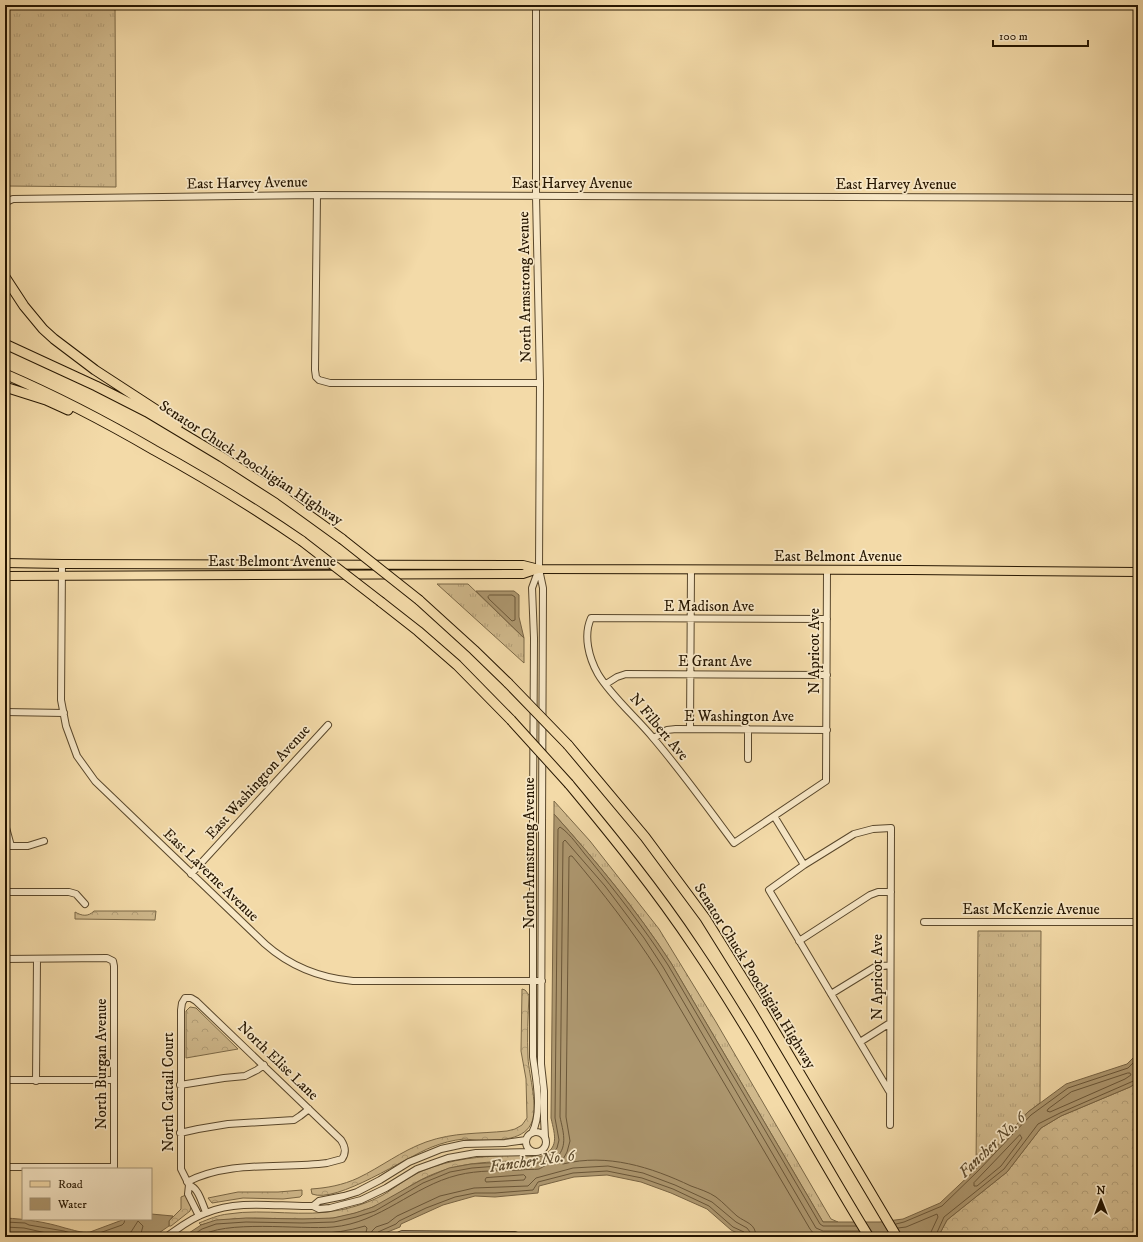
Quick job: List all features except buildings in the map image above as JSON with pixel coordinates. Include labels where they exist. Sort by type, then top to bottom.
[{"type":"highway","points":[[5,277],[43,329],[66,349],[95,370],[191,433],[222,458]]},
{"type":"highway","name":"Senator Chuck Poochigian Highway","points":[[5,344],[96,386],[147,412],[281,495],[342,539],[419,600],[508,683],[568,745],[645,837],[705,918],[754,997],[897,1237]]},
{"type":"highway","points":[[5,374],[67,403],[143,443],[221,488],[302,541],[382,602],[457,666],[511,720],[569,784],[649,883],[695,948],[760,1053],[869,1237]]},
{"type":"highway","points":[[5,387],[46,400],[143,443]]},
{"type":"main road","name":"East Belmont Avenue","points":[[5,563],[523,565],[538,569],[1138,572]]},
{"type":"main road","name":"East Belmont Avenue","points":[[5,576],[523,574],[538,569]]},
{"type":"street","name":"North Armstrong Avenue","points":[[536,5],[536,196],[540,382],[538,569],[543,588],[541,1064],[544,1087],[545,1137]]},
{"type":"street","name":"East Harvey Avenue","points":[[6,202],[13,199],[317,195],[1138,198]]},
{"type":"street","points":[[317,195],[315,370],[316,377],[319,380],[330,383],[540,382]]},
{"type":"street","name":"East Laverne Avenue","points":[[62,564],[61,700],[66,726],[78,756],[95,781],[270,949],[298,966],[326,977],[353,981],[542,981]]},
{"type":"street","name":"North Armstrong Avenue","points":[[532,1133],[537,1120],[537,1092],[533,1056],[532,814],[534,638],[532,588],[538,569]]},
{"type":"street","points":[[690,729],[691,569]]},
{"type":"street","name":"N Apricot Ave","points":[[774,816],[826,781],[827,570]]},
{"type":"street","name":"E Madison Ave","points":[[591,618],[827,619]]},
{"type":"street","name":"N Filbert Ave","points":[[591,618],[587,630],[588,650],[596,669],[606,684],[654,738],[734,842],[774,816]]},
{"type":"street","name":"E Grant Ave","points":[[606,684],[616,677],[626,674],[690,673],[827,675]]},
{"type":"street","points":[[5,712],[64,713]]},
{"type":"street","name":"East Washington Avenue","points":[[192,874],[328,725]]},
{"type":"street","points":[[748,729],[748,759]]},
{"type":"street","name":"E Washington Ave","points":[[654,738],[667,730],[827,730]]},
{"type":"street","points":[[774,816],[804,865],[769,890],[889,1091]]},
{"type":"street","points":[[5,824],[8,846],[28,846],[44,840]]},
{"type":"street","name":"N Apricot Ave","points":[[804,865],[854,834],[873,829],[891,828],[890,1125]]},
{"type":"street","points":[[5,892],[69,892],[76,894],[85,904]]},
{"type":"street","points":[[799,941],[870,895],[878,892],[891,892]]},
{"type":"street","name":"East McKenzie Avenue","points":[[924,922],[1138,922]]},
{"type":"street","name":"North Burgan Avenue","points":[[5,1167],[114,1167],[113,961],[107,958],[36,959]]},
{"type":"street","points":[[5,959],[36,959],[36,1081]]},
{"type":"street","points":[[831,994],[875,967],[890,965]]},
{"type":"street","name":"North Elise Lane","points":[[185,998],[191,998],[196,1001],[341,1140],[345,1147],[342,1159],[327,1163],[218,1170],[198,1176],[188,1183]]},
{"type":"street","name":"North Cattail Court","points":[[185,998],[182,1003],[181,1010],[180,1169],[188,1183],[196,1191],[206,1212]]},
{"type":"street","points":[[860,1042],[890,1023]]},
{"type":"street","points":[[180,1085],[245,1076],[264,1065]]},
{"type":"street","points":[[5,1080],[114,1080]]},
{"type":"street","points":[[180,1133],[198,1128],[228,1124],[294,1120],[309,1109]]},
{"type":"street","points":[[166,1237],[206,1212],[218,1208],[243,1205],[313,1206],[319,1209],[330,1208],[361,1200],[386,1188],[417,1169],[448,1158],[476,1153],[537,1152],[543,1150],[546,1144],[545,1137],[541,1133],[532,1133],[526,1140],[505,1143],[464,1144],[441,1149],[409,1162],[357,1192],[344,1196],[319,1200],[313,1206]]},
{"type":"street","points":[[526,1140],[527,1146],[533,1152]]},
{"type":"street","name":"North Cattail Court","points":[[188,1183],[188,1194],[199,1216]]},
{"type":"street","points":[[396,1237],[402,1234],[515,1235],[519,1237]]},
{"type":"green space","points":[[5,5],[115,5],[116,187],[5,186]]},
{"type":"green space","points":[[437,584],[468,584],[524,638],[524,663]]},
{"type":"green space","points":[[554,801],[590,841],[659,929],[716,1022],[831,1219],[838,1222],[823,1222],[671,963],[658,943],[615,886],[554,814]]},
{"type":"green space","points":[[94,911],[156,911],[155,920],[75,919],[75,912],[85,915]]},
{"type":"green space","points":[[978,931],[1041,931],[1040,1103],[1028,1112],[976,1169]]},
{"type":"green space","points":[[522,989],[529,995],[528,1058],[534,1101],[533,1117],[527,1130],[507,1139],[464,1139],[444,1143],[420,1152],[354,1186],[338,1192],[323,1195],[312,1194],[311,1189],[347,1183],[426,1142],[446,1136],[507,1131],[522,1125],[527,1118],[526,1079],[521,1051]]},
{"type":"green space","points":[[190,1007],[196,1008],[238,1049],[186,1058],[186,1011]]},
{"type":"green space","points":[[1138,1082],[1138,1231],[1132,1237],[938,1237],[947,1220],[1007,1172],[1041,1128],[1061,1116],[1130,1087]]},
{"type":"green space","points":[[511,1155],[539,1157],[538,1160],[486,1162],[448,1169],[424,1178],[378,1205],[341,1217],[320,1219],[256,1218],[228,1220],[201,1225],[199,1223],[221,1215],[242,1212],[312,1213],[346,1209],[378,1198],[412,1176],[445,1163],[466,1159]]},
{"type":"green space","points":[[302,1190],[302,1195],[300,1197],[283,1199],[243,1198],[212,1203],[208,1198],[238,1192],[278,1192]]},
{"type":"green space","points":[[186,1195],[191,1207],[190,1211],[169,1226],[169,1221],[181,1209],[181,1197]]},
{"type":"water","points":[[476,591],[514,591],[519,595],[519,617],[524,638]]},
{"type":"water","name":"Fancher No. 6","points":[[554,814],[615,886],[658,943],[823,1222],[880,1222],[903,1219],[940,1203],[976,1169],[1028,1112],[1066,1084],[1127,1064],[1138,1053],[1138,1082],[1130,1087],[1061,1116],[1041,1128],[1007,1172],[947,1220],[938,1237],[745,1237],[731,1230],[707,1209],[641,1182],[607,1175],[574,1177],[539,1186],[538,1193],[495,1197],[475,1196],[443,1205],[401,1224],[400,1227],[371,1237],[183,1237],[201,1225],[216,1220],[246,1218],[333,1218],[355,1213],[373,1207],[421,1180],[449,1168],[471,1164],[538,1160],[539,1157],[546,1154],[550,1150],[554,1141],[554,1131],[551,1118]]},
{"type":"water","points":[[152,1214],[173,1216],[169,1221],[169,1226],[153,1237],[5,1237],[5,1218],[35,1221],[77,1231],[90,1232],[122,1220],[152,1220]]}]
